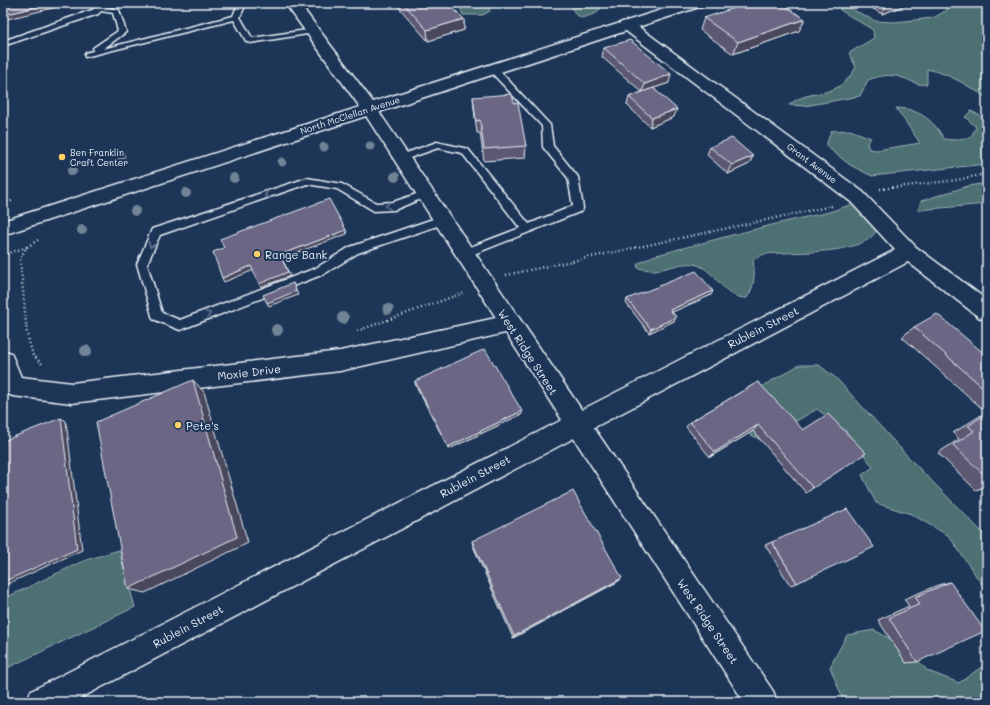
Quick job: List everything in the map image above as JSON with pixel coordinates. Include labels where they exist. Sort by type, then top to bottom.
[{"type":"street","name":"West Ridge Street","points":[[292,3],[314,31],[369,109],[510,324],[762,702]]},
{"type":"street","name":"North McClellan Avenue","points":[[3,228],[697,3]]},
{"type":"street","name":"Grant Avenue","points":[[627,25],[857,197],[909,252],[987,312]]},
{"type":"street","name":"Rublein Street","points":[[48,700],[576,423],[909,252]]},
{"type":"street","name":"Moxie Drive","points":[[3,360],[13,386],[72,393],[340,361],[510,324]]},
{"type":"lane","points":[[236,17],[241,6],[239,3]]},
{"type":"lane","points":[[3,44],[95,12],[103,5],[116,12],[122,32],[88,55],[236,17]]},
{"type":"lane","points":[[236,17],[250,41],[314,31]]},
{"type":"lane","points":[[464,254],[578,208],[572,177],[548,147],[546,125],[493,69]]},
{"type":"lane","points":[[401,158],[437,145],[465,151],[527,229]]},
{"type":"lane","points":[[425,194],[394,206],[374,207],[339,186],[307,181],[156,232],[142,264],[157,316],[180,325],[320,271],[354,250],[442,220]]},
{"type":"path","points":[[878,189],[957,180],[987,173]]},
{"type":"path","points":[[510,274],[836,205]]},
{"type":"green space","points":[[456,3],[488,3],[490,11],[483,15],[463,15],[459,5]]},
{"type":"green space","points":[[570,3],[604,3],[597,13],[582,18],[575,14]]},
{"type":"green space","points":[[840,3],[875,21],[895,22],[933,18],[947,10],[947,3],[987,4],[987,98],[951,77],[927,69],[927,84],[918,84],[899,76],[881,76],[868,80],[860,96],[805,106],[789,105],[797,99],[832,90],[840,85],[848,78],[856,67],[849,53],[874,38],[873,30],[840,10]]},
{"type":"green space","points":[[896,108],[911,110],[924,116],[935,126],[944,139],[953,140],[971,137],[976,127],[965,117],[971,111],[987,119],[987,164],[872,176],[850,165],[826,146],[831,131],[850,130],[871,138],[867,143],[869,149],[877,150],[920,143]]},
{"type":"green space","points":[[987,183],[987,204],[918,210],[921,201],[968,186]]},
{"type":"green space","points":[[854,204],[878,225],[873,235],[862,243],[847,247],[812,252],[765,254],[760,256],[753,260],[754,280],[752,289],[747,298],[733,295],[708,271],[696,265],[684,264],[659,270],[638,268],[637,264],[653,256],[760,228],[829,212]]},
{"type":"green space","points":[[799,365],[819,365],[837,379],[912,461],[987,537],[987,592],[949,536],[911,514],[876,503],[862,475],[873,467],[846,431],[817,409],[793,423],[766,443],[744,431],[747,395]]},
{"type":"green space","points":[[119,550],[135,607],[3,670],[3,599],[83,561]]},
{"type":"green space","points":[[874,630],[904,646],[928,671],[959,683],[987,663],[987,702],[844,702],[830,667],[847,635]]},
{"type":"building","points":[[3,3],[53,3],[3,15]]},
{"type":"building","points":[[403,3],[448,3],[464,19],[427,30]]},
{"type":"building","points":[[749,3],[780,3],[805,19],[738,42],[704,18]]},
{"type":"building","points":[[630,40],[671,74],[645,84],[604,48]]},
{"type":"building","points":[[653,88],[677,109],[652,118],[629,97]]},
{"type":"building","points":[[512,94],[514,103],[518,103],[526,146],[484,149],[480,120],[476,121],[473,97]]},
{"type":"building","points":[[732,138],[753,156],[732,165],[710,147]]},
{"type":"building","name":"Range Bank","points":[[329,199],[346,230],[280,255],[288,272],[259,284],[251,266],[222,278],[213,252],[224,248],[220,239]]},
{"type":"building","points":[[696,271],[713,291],[670,310],[676,317],[651,329],[627,299]]},
{"type":"building","points":[[293,283],[296,291],[267,303],[263,295]]},
{"type":"building","points":[[937,314],[987,356],[987,391],[914,327]]},
{"type":"building","points":[[485,349],[522,411],[448,447],[415,381]]},
{"type":"building","points":[[193,380],[237,537],[128,589],[96,422]]},
{"type":"building","points":[[758,382],[803,430],[828,414],[866,453],[813,488],[758,425],[715,452],[690,422]]},
{"type":"building","points":[[987,413],[987,478],[953,445],[974,431],[968,426]]},
{"type":"building","points":[[61,418],[77,549],[3,582],[3,441]]},
{"type":"building","points":[[573,491],[622,578],[514,636],[472,541]]},
{"type":"building","points":[[847,509],[874,547],[797,583],[772,542]]},
{"type":"building","points":[[950,582],[985,631],[917,662],[889,618],[920,604],[915,597]]},
{"type":"place","name":"Ben Franklin Craft Center","points":[[62,157]]},
{"type":"place","name":"Range Bank","points":[[257,254]]},
{"type":"place","name":"Pete's","points":[[178,425]]}]
